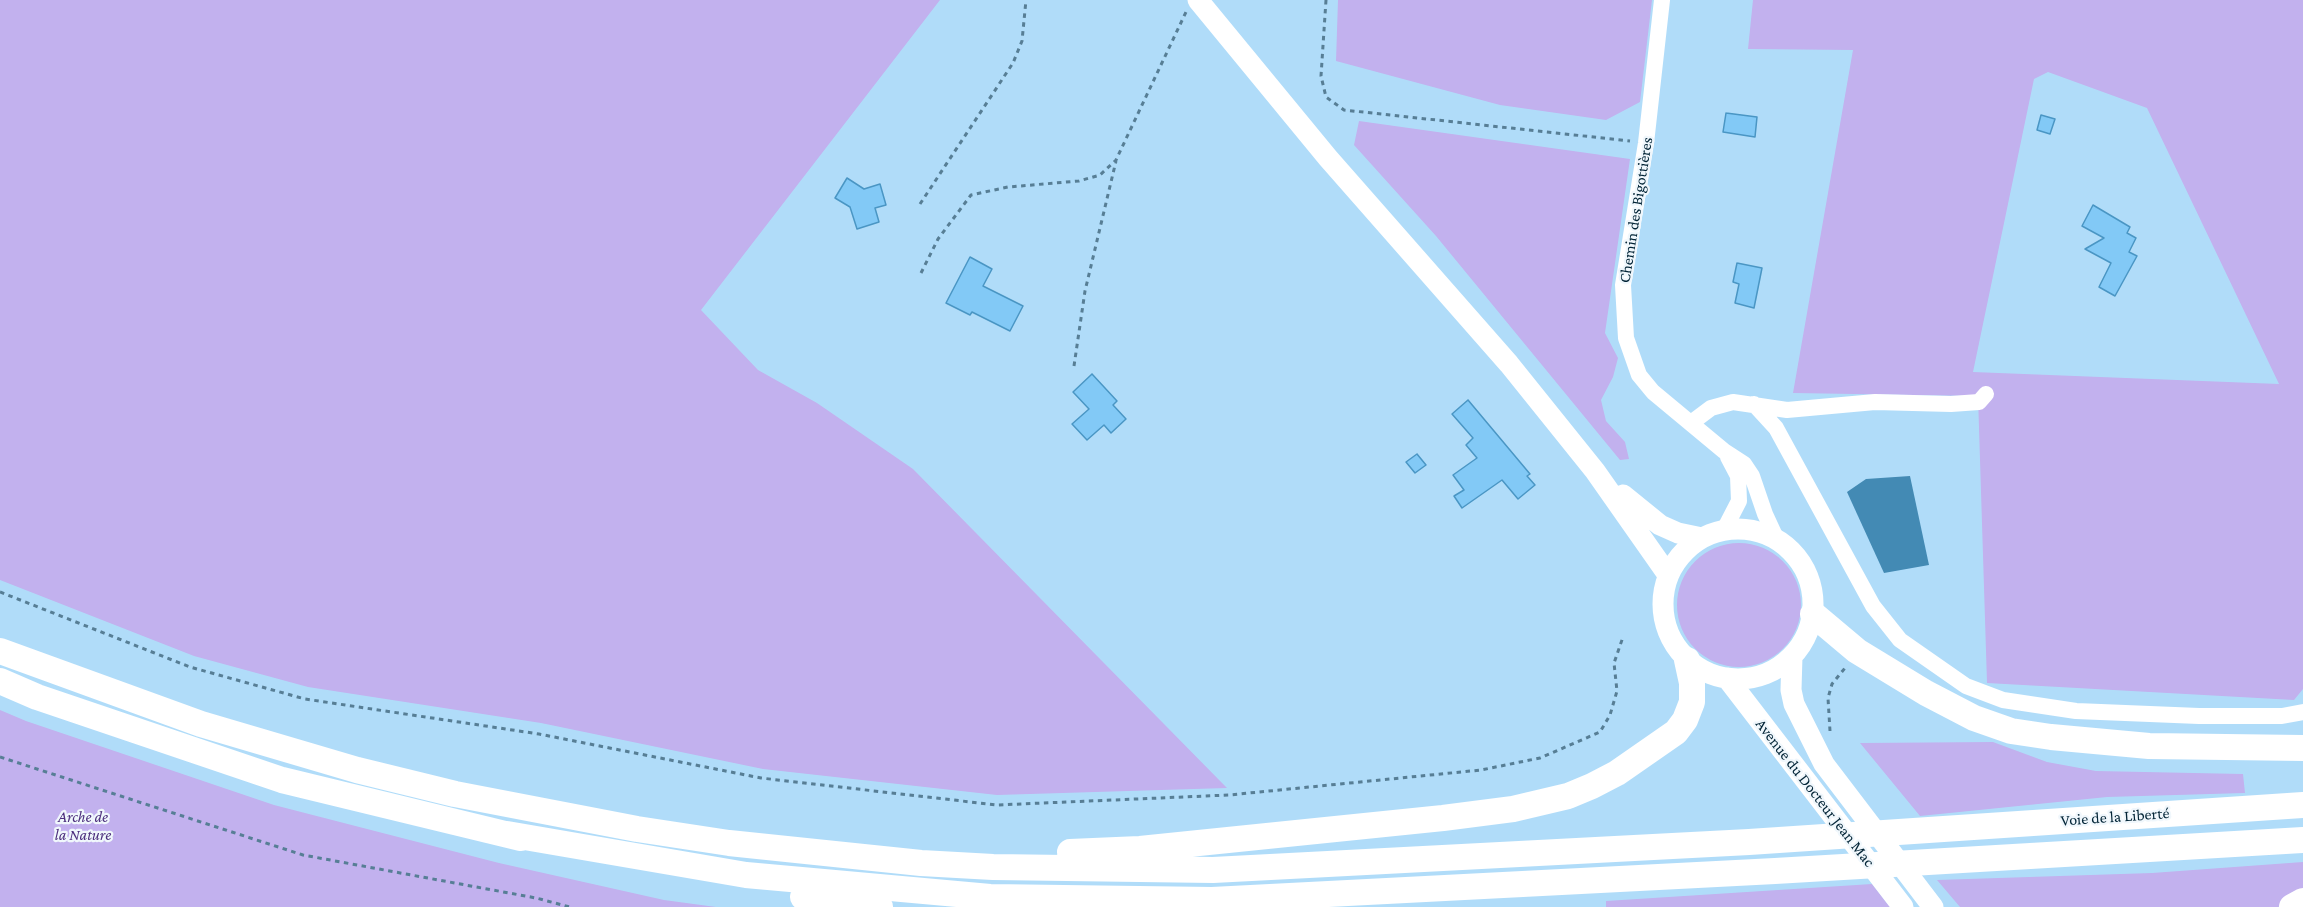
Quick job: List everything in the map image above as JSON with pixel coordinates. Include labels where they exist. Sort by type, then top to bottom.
[{"type":"highway","points":[[1813,614],[1857,651],[1926,693],[1974,718],[2011,731],[2149,746],[2303,748]]},
{"type":"highway","name":"Voie de la Liberté","points":[[0,651],[129,700],[212,728],[357,770],[455,794],[637,829],[729,843],[921,863],[993,867],[1213,870],[1749,842],[2303,805]]},
{"type":"highway","points":[[921,863],[955,854],[993,851],[1076,852],[1140,849],[1443,818],[1538,804],[1592,786],[1626,767],[1676,732],[1685,720],[1692,702],[1692,683],[1687,660]]},
{"type":"highway","points":[[0,681],[37,697],[282,780],[507,834],[667,879],[880,907]]},
{"type":"highway","name":"Voie de la Liberté","points":[[507,834],[746,875],[990,897],[1212,900],[1775,871],[2303,840]]},
{"type":"highway","points":[[2292,907],[2303,901]]},
{"type":"main road","points":[[1192,5],[1509,364],[1595,471],[1668,575]]},
{"type":"main road","points":[[1595,471],[1660,525],[1678,533],[1702,538]]},
{"type":"main road","points":[[1743,529],[1761,532],[1777,540],[1794,554],[1806,572],[1812,592],[1813,614],[1806,636],[1792,656],[1778,668],[1745,679],[1727,678],[1706,672],[1687,660],[1673,642],[1665,621],[1664,590],[1668,575],[1682,554],[1702,538],[1724,530],[1743,529]]},
{"type":"main road","name":"Avenue du Docteur Jean Mac","points":[[1792,656],[1791,690],[1794,704],[1824,764],[1933,907]]},
{"type":"main road","name":"Avenue du Docteur Jean Mac","points":[[1727,678],[1903,907]]},
{"type":"street","name":"Chemin des Bigottières","points":[[1662,0],[1646,143],[1623,285],[1626,338],[1639,375],[1653,392],[1724,451],[1744,464],[1752,476],[1777,540]]},
{"type":"street","points":[[1691,423],[1712,408],[1733,402],[1787,410],[1875,402],[1951,404],[1979,402],[1986,394]]},
{"type":"street","points":[[1754,404],[1776,428],[1873,606],[1900,640],[1966,686],[2003,700],[2076,711],[2234,716],[2282,716],[2303,712]]},
{"type":"street","points":[[1724,451],[1738,476],[1739,501],[1724,530]]},
{"type":"path","points":[[920,204],[1013,63],[1022,41],[1026,0]]},
{"type":"path","points":[[1326,0],[1321,76],[1326,97],[1344,110],[1646,143]]},
{"type":"path","points":[[1074,366],[1085,291],[1116,160],[1192,5]]},
{"type":"path","points":[[921,273],[938,239],[972,195],[1008,187],[1079,181],[1100,175],[1116,160]]},
{"type":"path","points":[[0,592],[190,668],[305,699],[539,734],[761,778],[997,805],[1229,795],[1481,770],[1540,758],[1600,732],[1610,715],[1617,691],[1614,663],[1623,637]]},
{"type":"path","points":[[1830,739],[1828,698],[1832,684],[1838,673],[1849,664],[1857,651]]},
{"type":"path","points":[[0,758],[303,855],[524,896],[570,907]]},
{"type":"green space","points":[[0,0],[940,0],[701,310],[758,370],[817,403],[913,469],[1227,788],[997,795],[763,769],[541,723],[308,687],[194,656],[0,580]]},
{"type":"green space","points":[[1338,0],[1652,0],[1640,102],[1606,120],[1500,105],[1336,61]]},
{"type":"green space","points":[[1753,0],[2303,0],[2303,689],[2294,700],[1987,683],[1978,396],[1793,393],[1853,50],[1748,49]],"holes":[[[2048,72],[2147,108],[2279,384],[1973,372],[2034,79]]]},
{"type":"green space","points":[[1359,121],[1630,159],[1605,333],[1618,358],[1613,377],[1601,400],[1606,421],[1625,442],[1629,459],[1620,460],[1436,236],[1354,145]]},
{"type":"green space","points":[[1739,543],[1763,548],[1783,561],[1796,581],[1801,605],[1796,629],[1783,649],[1763,662],[1739,667],[1715,662],[1695,649],[1682,629],[1677,605],[1682,581],[1695,561],[1715,548]]},
{"type":"green space","name":"Arche de la Nature","points":[[0,710],[26,721],[274,805],[499,863],[664,900],[716,907],[0,907]]},
{"type":"green space","points":[[1993,742],[2047,762],[2096,771],[2243,774],[2245,793],[2107,797],[1920,816],[1860,743]]},
{"type":"green space","points":[[2303,862],[2303,894],[2278,907],[1960,907],[1937,880],[2152,873]]},
{"type":"green space","points":[[1872,884],[1890,907],[1606,907],[1606,901]]},
{"type":"water","points":[[1910,476],[1929,565],[1884,573],[1847,492],[1866,479]]},
{"type":"building","points":[[1726,113],[1757,117],[1755,137],[1723,132]]},
{"type":"building","points":[[2041,115],[2055,119],[2050,134],[2037,130]]},
{"type":"building","points":[[847,178],[864,189],[880,184],[886,205],[875,208],[879,222],[857,229],[850,207],[835,198]]},
{"type":"building","points":[[2093,205],[2130,227],[2127,233],[2136,238],[2129,252],[2137,256],[2115,296],[2099,287],[2111,263],[2085,249],[2104,238],[2082,226]]},
{"type":"building","points":[[970,257],[992,269],[983,286],[1023,306],[1010,331],[972,312],[970,315],[946,303]]},
{"type":"building","points":[[1737,263],[1762,268],[1754,308],[1735,303],[1739,284],[1733,282]]},
{"type":"building","points":[[1092,374],[1117,401],[1113,405],[1126,419],[1111,433],[1104,425],[1087,440],[1072,424],[1089,409],[1073,392]]},
{"type":"building","points":[[1468,400],[1530,474],[1527,476],[1535,485],[1518,499],[1502,480],[1462,508],[1454,496],[1464,490],[1453,475],[1477,458],[1466,445],[1473,438],[1452,414]]},
{"type":"building","points":[[1417,454],[1426,465],[1415,473],[1406,462]]}]
